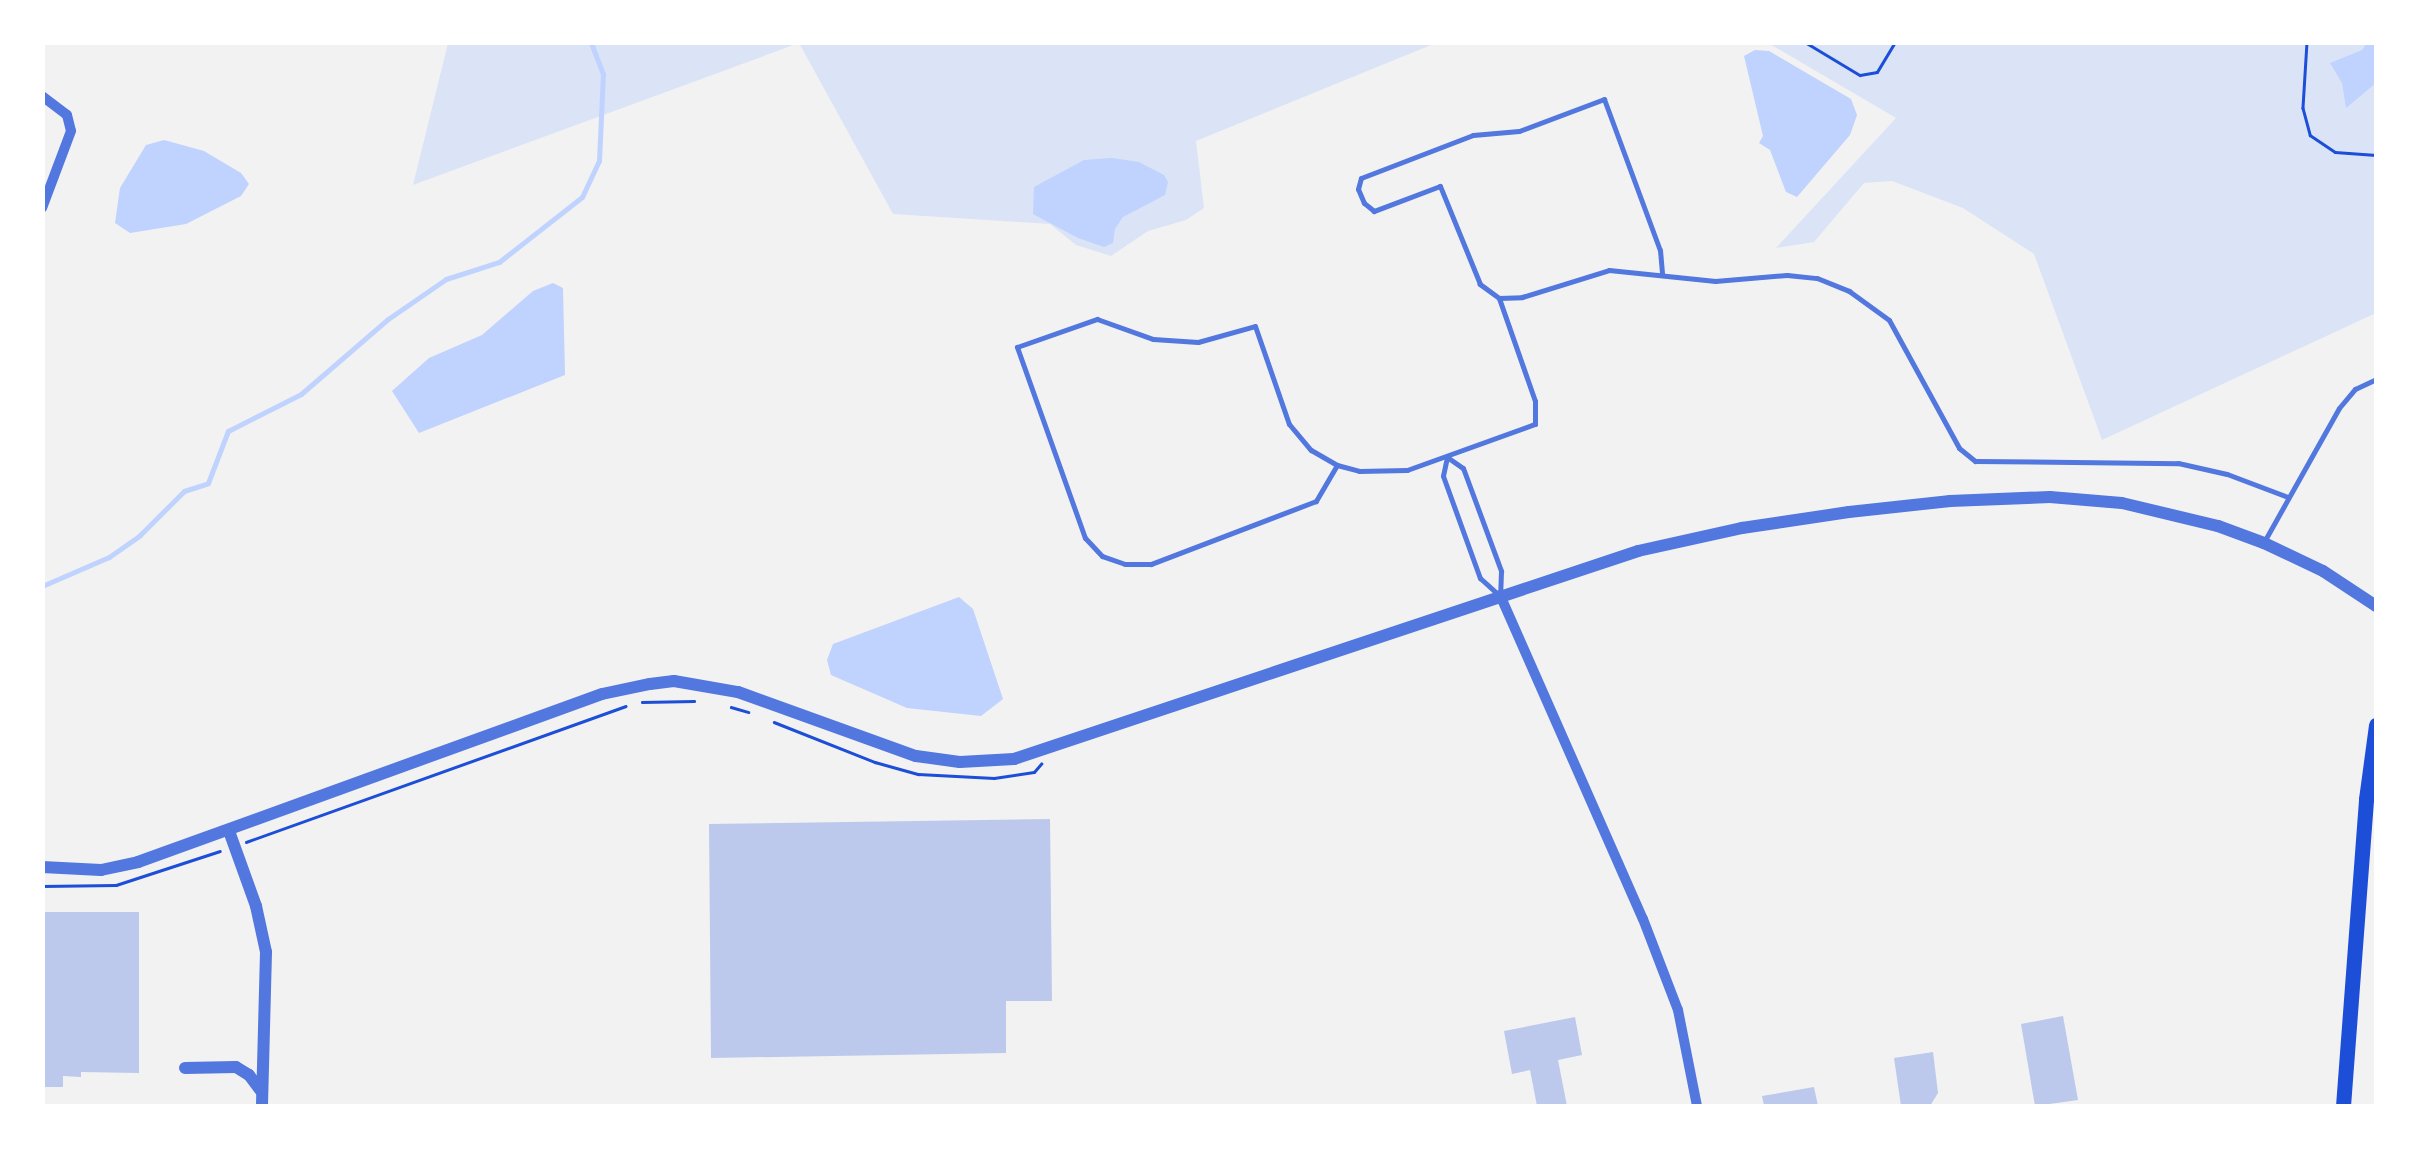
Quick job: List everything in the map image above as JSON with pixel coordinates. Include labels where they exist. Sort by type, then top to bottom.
[{"type":"main road","points":[[2342,1106],[2366,799],[2376,725]]},
{"type":"street","points":[[42,96],[67,115],[71,131],[42,208]]},
{"type":"street","points":[[42,868],[100,870],[230,830],[602,694],[662,682],[738,692],[916,756],[987,761],[1039,753],[1638,551],[1727,531],[1950,501],[2050,497],[2122,504],[2218,526],[2323,571],[2376,606]]},
{"type":"street","points":[[1500,595],[1678,1010],[1697,1106]]},
{"type":"street","points":[[230,830],[256,906],[266,952],[262,1100]]},
{"type":"street","points":[[185,1068],[236,1067],[249,1074],[262,1100]]},
{"type":"lane","points":[[1337,464],[1316,501],[1150,564],[1102,556],[1085,538],[1017,347],[1096,319],[1153,339],[1198,342],[1254,326],[1289,424],[1312,450],[1337,464],[1379,472],[1407,470],[1535,424],[1535,402],[1498,298],[1480,284],[1440,186],[1374,211],[1364,203],[1358,189],[1361,178],[1473,135],[1519,131],[1604,99],[1660,250],[1662,275]]},
{"type":"lane","points":[[1498,298],[1522,297],[1609,270],[1716,281],[1787,274],[1817,278],[1849,291],[1889,320],[1959,448],[1976,461],[2178,463],[2228,474],[2288,497]]},
{"type":"lane","points":[[2264,543],[2339,408],[2354,389],[2376,379]]},
{"type":"lane","points":[[1447,457],[1443,476],[1480,578],[1500,595]]},
{"type":"lane","points":[[1447,457],[1463,468],[1501,572],[1500,595]]},
{"type":"path","points":[[1805,42],[1860,75],[1877,72],[1895,42]]},
{"type":"path","points":[[2307,42],[2303,108],[2310,135],[2336,152],[2376,154]]},
{"type":"path","points":[[253,840],[601,712],[642,702],[699,701]]},
{"type":"path","points":[[724,705],[918,774],[970,779],[1019,776],[1041,767],[1039,753]]},
{"type":"shaded area","points":[[448,43],[799,43],[413,185]]},
{"type":"shaded area","points":[[799,43],[1436,43],[1196,141],[1204,208],[1186,220],[1148,231],[1111,256],[1076,245],[1050,224],[893,214]]},
{"type":"shaded area","points":[[1768,43],[2376,43],[2376,313],[2102,440],[2034,254],[1963,208],[1892,181],[1864,183],[1814,242],[1776,248],[1896,118]]},
{"type":"water","points":[[2367,43],[2376,43],[2376,83],[2346,108],[2342,83],[2330,63],[2362,50]]},
{"type":"water","points":[[1755,50],[1769,51],[1851,99],[1857,115],[1850,135],[1797,197],[1786,192],[1770,150],[1759,143],[1763,136],[1744,56]]},
{"type":"water","points":[[164,140],[204,151],[241,173],[249,184],[241,196],[186,224],[130,233],[115,223],[120,188],[146,145]]},
{"type":"water","points":[[1112,158],[1139,162],[1164,175],[1168,182],[1165,195],[1123,217],[1115,229],[1113,243],[1104,247],[1078,238],[1033,214],[1034,187],[1084,160]]},
{"type":"water","points":[[553,283],[563,288],[565,375],[419,433],[392,391],[429,358],[482,335],[533,291]]},
{"type":"water","points":[[959,597],[973,609],[1003,699],[981,716],[907,708],[831,675],[827,660],[833,644]]},
{"type":"building","points":[[1050,819],[1052,1001],[1006,1001],[1006,1053],[711,1058],[709,824]]},
{"type":"building","points":[[42,912],[139,912],[139,1073],[81,1072],[81,1077],[63,1076],[63,1087],[42,1087]]},
{"type":"building","points":[[2063,1016],[2078,1100],[2035,1106],[2021,1024]]},
{"type":"building","points":[[1575,1017],[1582,1055],[1558,1060],[1567,1106],[1537,1106],[1530,1070],[1512,1074],[1504,1031]]},
{"type":"building","points":[[1933,1052],[1938,1093],[1930,1106],[1901,1106],[1894,1058]]},
{"type":"building","points":[[1814,1087],[1818,1106],[1764,1106],[1762,1096]]},
{"type":"waterway","points":[[42,586],[109,557],[140,535],[184,491],[208,483],[228,431],[301,394],[388,319],[446,279],[499,262],[582,197],[599,161],[603,74],[591,42]]}]
